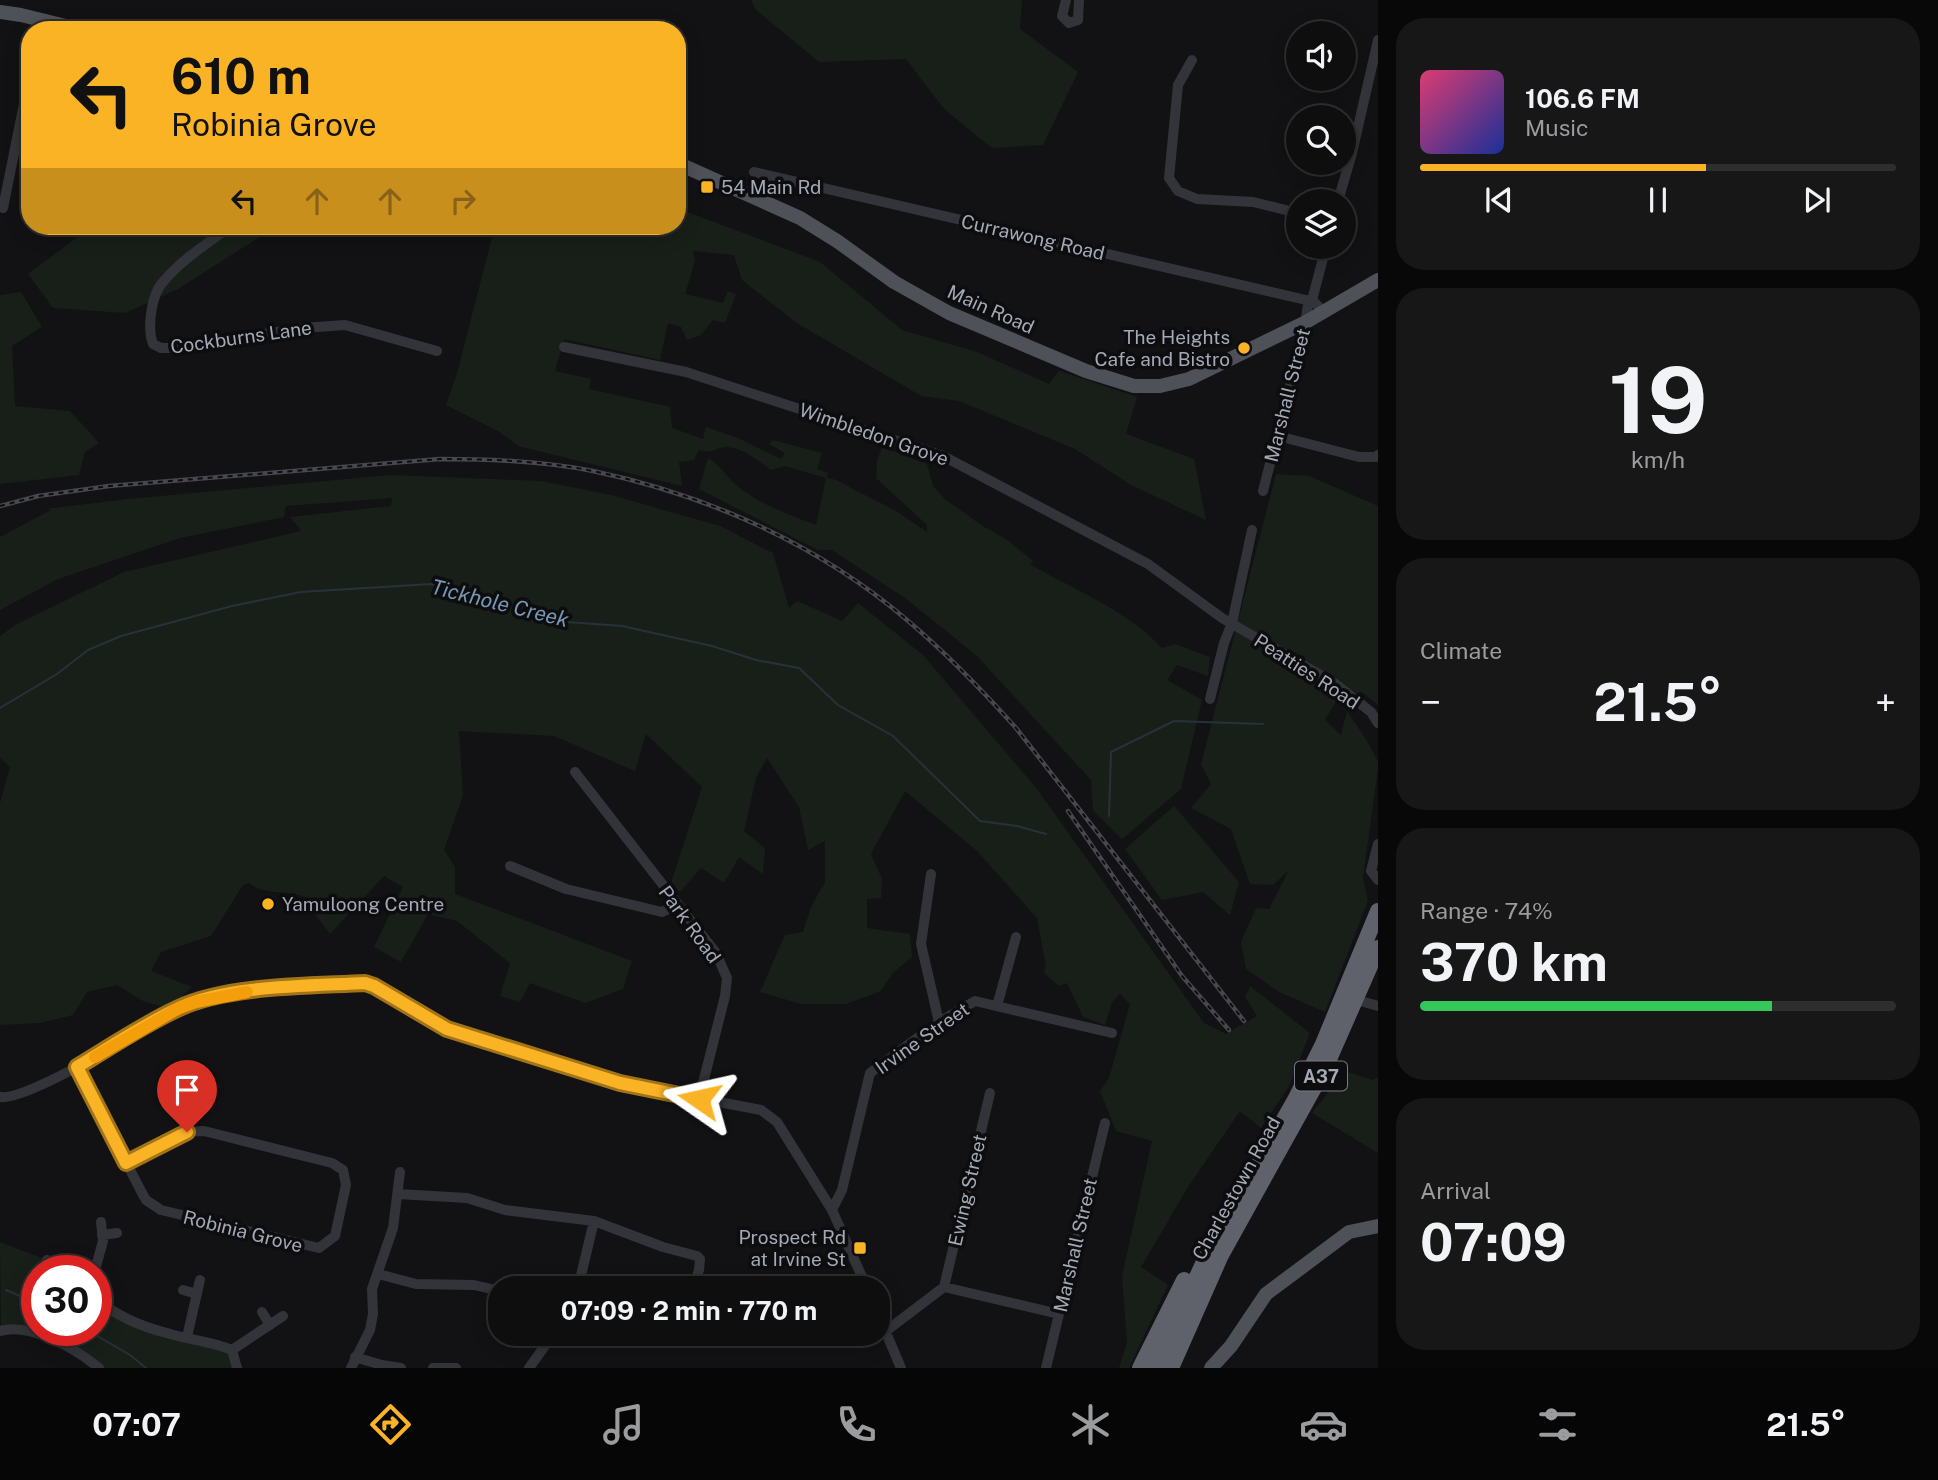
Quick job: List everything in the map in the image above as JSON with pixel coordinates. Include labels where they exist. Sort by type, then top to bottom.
[{"type":"highway","name":"Charlestown Road","points":[[1174,1365],[1221,1255],[1309,1099],[1357,1000],[1378,911]]},
{"type":"highway","name":"Charlestown Road","points":[[1208,1253],[1295,1100],[1372,945]]},
{"type":"highway","points":[[1140,1368],[1178,1290],[1199,1256],[1208,1253]]},
{"type":"highway","name":"A37","points":[[1155,1368],[1208,1253]]},
{"type":"main road","points":[[0,12],[28,21]]},
{"type":"main road","name":"Main Road","points":[[686,167],[800,218],[894,282],[949,313],[1112,381],[1134,386],[1160,386],[1189,379],[1306,322],[1378,280]]},
{"type":"main road","points":[[1219,1368],[1262,1300],[1272,1290],[1349,1232],[1378,1226]]},
{"type":"main road","points":[[1211,1368],[1231,1346]]},
{"type":"street","points":[[1066,0],[1062,16],[1066,22],[1073,23],[1079,17],[1079,0]]},
{"type":"street","points":[[1342,189],[1378,40]]},
{"type":"street","points":[[1192,60],[1178,85],[1169,178],[1173,186],[1184,195],[1197,199],[1253,202],[1286,210]]},
{"type":"street","points":[[3,208],[21,117]]},
{"type":"street","name":"Currawong Road","points":[[754,172],[1312,300]]},
{"type":"street","name":"Cockburns Lane","points":[[219,235],[176,269],[158,288],[149,324],[153,344],[161,348],[173,348],[303,328],[345,325],[437,351]]},
{"type":"street","name":"Marshall Street","points":[[1263,491],[1306,322],[1308,304],[1312,300],[1323,259]]},
{"type":"street","name":"Marshall Street","points":[[1312,300],[1323,311]]},
{"type":"street","name":"Wimbledon Grove","points":[[564,347],[686,372],[894,441],[928,449],[1121,548],[1232,623]]},
{"type":"street","points":[[1278,436],[1359,457],[1378,456]]},
{"type":"street","points":[[1210,699],[1224,643],[1232,623],[1252,530]]},
{"type":"street","name":"Peatties Road","points":[[1232,623],[1334,683],[1370,712],[1378,723]]},
{"type":"street","name":"Park Road","points":[[575,772],[716,953],[727,978],[725,996],[699,1099]]},
{"type":"street","points":[[1378,844],[1371,872],[1378,880]]},
{"type":"street","points":[[510,866],[566,889],[662,912],[677,905]]},
{"type":"street","points":[[931,874],[921,944],[939,1022]]},
{"type":"street","points":[[997,1006],[1016,937]]},
{"type":"street","points":[[0,1097],[17,1096],[77,1067],[179,1008],[196,1002],[278,987],[365,983],[447,1029],[620,1083],[761,1110],[777,1122],[832,1210],[862,1276]]},
{"type":"street","points":[[1357,1000],[1378,1006]]},
{"type":"street","name":"Charlestown Road","points":[[1323,1044],[1337,1026],[1348,1003],[1357,1000]]},
{"type":"street","name":"Irvine Street","points":[[832,1210],[842,1190],[870,1073],[939,1022],[975,1001],[1112,1033]]},
{"type":"street","name":"Robinia Grove","points":[[77,1067],[126,1163],[146,1200],[161,1210],[312,1248],[324,1245],[335,1237],[346,1185],[343,1170],[332,1163],[204,1131],[187,1132],[126,1163]]},
{"type":"street","name":"Ewing Street","points":[[944,1287],[990,1093]]},
{"type":"street","name":"Marshall Street","points":[[1045,1368],[1105,1123]]},
{"type":"street","points":[[351,1368],[370,1330],[373,1314],[372,1289],[393,1228],[400,1172]]},
{"type":"street","points":[[398,1194],[467,1198],[492,1208],[594,1222],[663,1247],[694,1254],[700,1259],[697,1276]]},
{"type":"street","points":[[99,1255],[101,1222]]},
{"type":"street","points":[[581,1276],[594,1222]]},
{"type":"street","points":[[102,1235],[117,1233]]},
{"type":"street","points":[[378,1274],[416,1283],[474,1285],[488,1288]]},
{"type":"street","points":[[187,1337],[201,1280]]},
{"type":"street","points":[[890,1328],[944,1287],[1059,1314]]},
{"type":"street","points":[[183,1290],[197,1293]]},
{"type":"street","points":[[112,1309],[166,1334],[218,1344],[232,1350]]},
{"type":"street","points":[[262,1312],[270,1325]]},
{"type":"street","points":[[232,1350],[283,1316]]},
{"type":"street","points":[[0,1331],[24,1329],[43,1335],[99,1368]]},
{"type":"street","points":[[890,1341],[901,1368]]},
{"type":"street","points":[[529,1368],[544,1346]]},
{"type":"street","points":[[232,1350],[237,1368]]},
{"type":"street","points":[[355,1357],[401,1368]]},
{"type":"street","points":[[433,1368],[456,1368]]},
{"type":"shaded area","points":[[751,0],[1022,0],[1020,29],[1078,72],[1043,145],[992,148],[944,109],[906,59],[819,62],[756,10]]},
{"type":"shaded area","points":[[686,211],[820,262],[902,330],[977,352],[1049,384],[1059,371],[1137,397],[1126,434],[1194,459],[1206,520],[1131,485],[1075,449],[959,401],[921,396],[797,323],[742,280],[734,255],[693,251],[695,261],[685,294],[723,303],[728,291],[736,294],[725,323],[713,320],[701,335],[687,340],[681,327],[668,323],[660,360],[564,339],[555,371],[591,379],[589,389],[670,407],[672,428],[703,439],[706,427],[738,438],[781,459],[785,453],[769,444],[773,440],[822,453],[817,469],[828,473],[827,478],[896,511],[927,532],[927,525],[876,478],[877,461],[882,447],[927,464],[933,486],[945,499],[1006,539],[1033,561],[1030,564],[1116,611],[1148,634],[1162,648],[1175,644],[1210,657],[1208,676],[1177,665],[1167,680],[1202,700],[1181,789],[1122,839],[1093,810],[1091,780],[976,655],[905,598],[832,550],[818,550],[699,489],[708,458],[735,484],[758,500],[816,525],[826,478],[785,466],[771,470],[744,452],[726,447],[711,451],[699,450],[694,460],[679,462],[682,486],[518,446],[500,432],[446,405],[457,373],[493,235],[686,235]]},
{"type":"shaded area","points":[[80,235],[270,235],[261,236],[178,289],[125,313],[53,308],[28,274]]},
{"type":"shaded area","points":[[21,292],[42,327],[12,346],[15,406],[70,411],[99,443],[85,452],[79,475],[0,484],[0,295]]},
{"type":"shaded area","points":[[1276,474],[1309,476],[1378,506],[1378,705],[1362,692],[1338,698],[1325,720],[1341,735],[1347,711],[1378,761],[1363,878],[1368,901],[1325,1012],[1279,992],[1246,969],[1241,942],[1256,908],[1269,909],[1289,870],[1273,885],[1250,884],[1231,829],[1191,808],[1211,784],[1201,764]]},
{"type":"shaded area","points":[[391,475],[541,481],[611,495],[720,526],[773,553],[789,608],[797,601],[842,621],[858,603],[923,655],[1037,789],[1204,1023],[1226,1034],[1257,1016],[1245,997],[1250,986],[1310,1033],[1288,1088],[1261,1128],[1240,1111],[1188,1187],[1141,1267],[1168,1285],[1129,1368],[1119,1368],[1127,1342],[1122,1276],[1152,1141],[1116,1131],[1100,1091],[1109,1078],[1130,1004],[1120,994],[1112,1002],[1105,1025],[1083,1017],[1067,983],[1059,986],[1044,973],[1046,966],[1037,918],[977,851],[905,791],[871,854],[882,879],[881,898],[867,899],[867,928],[910,934],[912,957],[892,974],[881,991],[846,1004],[801,1004],[760,992],[785,935],[803,932],[811,907],[825,882],[825,841],[808,850],[799,807],[767,758],[756,778],[744,831],[765,848],[763,874],[739,857],[724,883],[701,868],[680,892],[671,883],[702,787],[646,734],[635,771],[554,736],[459,731],[463,795],[444,850],[455,867],[455,894],[632,961],[623,989],[585,1003],[530,983],[520,1002],[500,996],[510,963],[457,921],[428,914],[401,962],[374,947],[403,887],[384,876],[330,934],[308,905],[308,899],[262,890],[249,883],[243,885],[211,936],[161,952],[151,971],[192,987],[181,997],[163,1007],[143,1001],[117,985],[87,992],[73,1015],[40,1023],[0,1025],[0,803],[10,767],[0,757],[0,636],[15,625],[124,572],[301,531],[290,517],[391,506],[392,498],[286,506],[284,517],[180,538],[58,579],[0,610],[0,537],[51,510],[46,509]]},
{"type":"shaded area","points":[[1174,806],[1239,882],[1230,915],[1203,892],[1162,900],[1125,849]]},
{"type":"shaded area","points":[[1345,1071],[1373,1080],[1378,1077],[1378,1153],[1312,1113]]},
{"type":"shaded area","points":[[0,1242],[34,1255],[21,1255],[21,1332],[1,1326]]},
{"type":"shaded area","points":[[112,1309],[124,1317],[232,1350],[237,1368],[99,1368],[64,1346],[112,1346]]},
{"type":"waterway","name":"Tickhole Creek","points":[[0,708],[57,674],[88,650],[121,636],[232,606],[301,592],[431,584],[553,621],[622,626],[712,646],[756,660],[799,668],[838,705],[893,736],[980,821],[1017,826],[1046,834]]},
{"type":"waterway","name":"Tickhole Creek","points":[[1109,816],[1111,752],[1174,721],[1263,724]]},
{"type":"waterway","points":[[6,1290],[21,1296]]},
{"type":"waterway","points":[[112,1345],[146,1368]]},
{"type":"railway","points":[[0,506],[38,496],[109,486],[440,459],[479,459],[593,471],[636,481],[719,509],[799,546],[836,568],[907,620],[950,659],[1016,728],[1244,1021]]},
{"type":"railway","points":[[1068,811],[1182,976],[1229,1030]]},
{"type":"slow traffic","points":[[95,1057],[179,1008],[247,992]]},
{"type":"place","name":"54 Main Rd","points":[[707,187]]},
{"type":"place","name":"The Heights Cafe and Bistro","points":[[1244,348]]},
{"type":"place","name":"Yamuloong Centre","points":[[268,904]]},
{"type":"place","name":"Prospect Rd at Irvine St","points":[[860,1248]]},
{"type":"route","points":[[187,1132],[126,1163],[77,1067],[179,1008],[228,995],[278,987],[365,983],[447,1029],[620,1083],[699,1099]]}]
